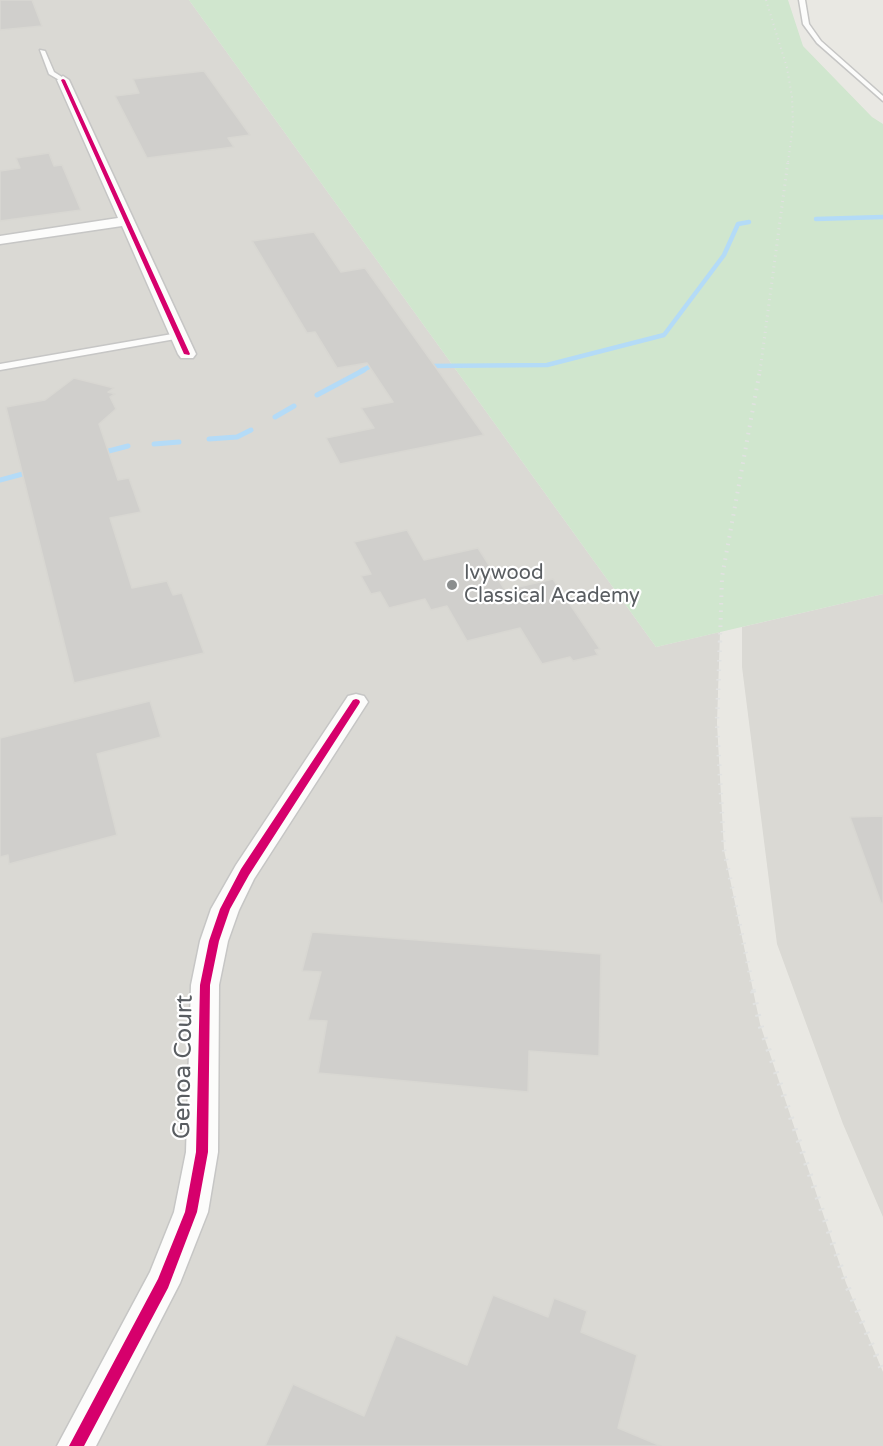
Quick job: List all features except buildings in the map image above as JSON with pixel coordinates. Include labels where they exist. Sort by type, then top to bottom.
[{"type":"street","points":[[63,80],[186,354]]},
{"type":"street","points":[[0,240],[126,221]]},
{"type":"street","name":"Genoa Court","points":[[76,1446],[163,1283],[191,1212],[202,1152],[205,985],[214,941],[225,909],[246,872],[356,702]]},
{"type":"lane","points":[[802,0],[806,24],[819,42],[883,99]]},
{"type":"lane","points":[[42,51],[51,73],[63,80]]},
{"type":"lane","points":[[873,88],[883,88]]},
{"type":"lane","points":[[0,367],[178,336]]},
{"type":"shaded area","points":[[0,0],[189,0],[656,647],[720,632],[717,723],[724,850],[760,1024],[846,1283],[883,1372],[883,1446],[0,1446]]},
{"type":"shaded area","points":[[883,594],[883,1217],[843,1124],[777,944],[742,667],[742,627]]},
{"type":"green space","points":[[189,0],[788,0],[803,46],[872,117],[883,124],[883,594],[656,647]]},
{"type":"waterway","points":[[816,219],[883,217]]},
{"type":"waterway","points":[[426,366],[547,365],[664,335],[724,255],[738,224],[749,222]]},
{"type":"waterway","points":[[361,371],[371,366],[379,366]]},
{"type":"waterway","points":[[317,395],[364,370]]},
{"type":"waterway","points":[[275,417],[294,406]]},
{"type":"waterway","points":[[209,439],[237,437],[251,430]]},
{"type":"waterway","points":[[154,444],[179,442]]},
{"type":"waterway","points":[[101,453],[128,446]]},
{"type":"waterway","points":[[0,480],[30,472]]},
{"type":"railway","points":[[766,0],[787,68],[792,97],[793,125],[788,162]]},
{"type":"railway","points":[[760,371],[788,161]]},
{"type":"railway","points":[[720,642],[722,577],[760,370]]},
{"type":"railway","points":[[720,641],[717,723],[724,849],[754,993]]},
{"type":"railway","points":[[753,991],[760,1024],[846,1283],[883,1372]]},
{"type":"cycle path","points":[[63,80],[187,354]]},
{"type":"cycle path","points":[[76,1446],[163,1283],[191,1212],[202,1152],[205,985],[214,941],[225,909],[245,872],[356,702]]},
{"type":"place","name":"Ivywood Classical Academy","points":[[452,585]]}]
